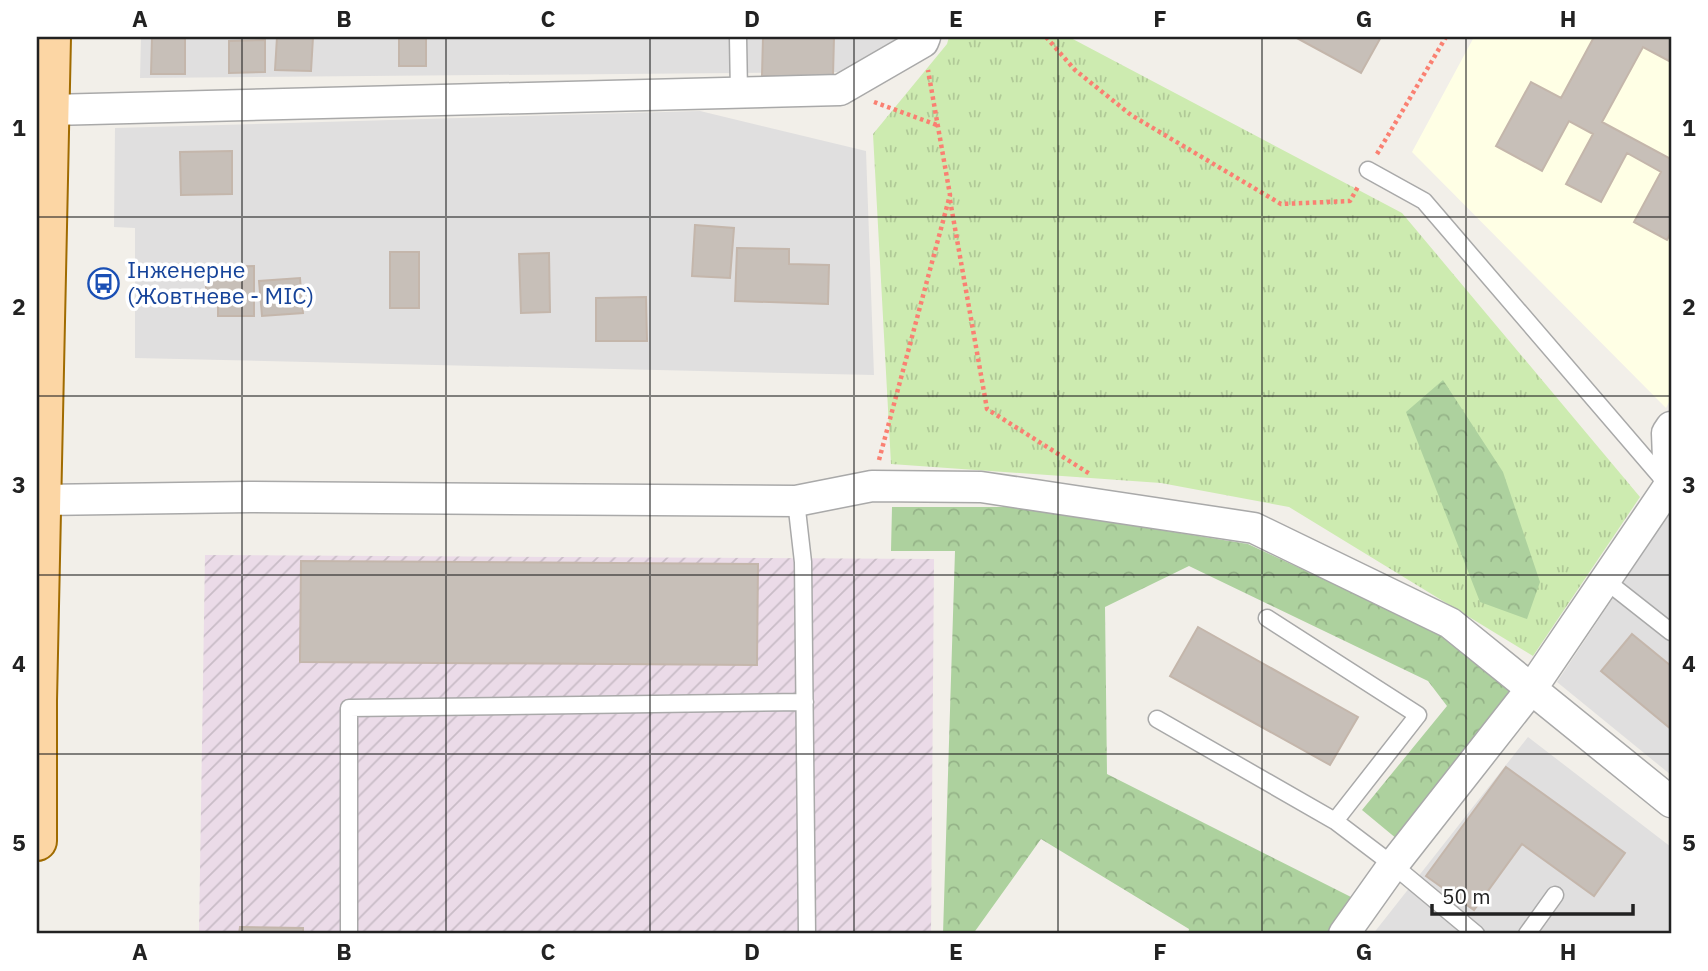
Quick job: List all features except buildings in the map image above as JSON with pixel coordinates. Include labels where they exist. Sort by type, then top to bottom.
[{"type":"main road","points":[[37,841],[51,37]]},
{"type":"street","points":[[51,110],[840,90],[924,39]]},
{"type":"street","points":[[1344,934],[1393,865],[1532,688],[1670,485],[1667,433],[1671,427]]},
{"type":"street","points":[[42,500],[278,497],[796,501],[872,485],[981,487],[1254,528],[1450,622],[1671,802]]},
{"type":"lane","points":[[738,37],[739,93]]},
{"type":"lane","points":[[1368,170],[1424,201],[1670,485]]},
{"type":"lane","points":[[796,501],[803,562],[807,934]]},
{"type":"lane","points":[[1605,580],[1671,632]]},
{"type":"lane","points":[[1268,618],[1418,715],[1335,821]]},
{"type":"lane","points":[[349,934],[349,708],[804,702]]},
{"type":"lane","points":[[1157,719],[1335,821],[1476,934]]},
{"type":"lane","points":[[1527,934],[1555,895]]},
{"type":"path","points":[[1046,37],[1075,71],[1131,115],[1281,204],[1350,201],[1446,37]]},
{"type":"path","points":[[924,39],[987,409],[1094,476]]},
{"type":"path","points":[[840,90],[937,125]]},
{"type":"path","points":[[872,485],[950,195]]},
{"type":"shaded area","points":[[141,37],[901,37],[849,72],[140,78]]},
{"type":"shaded area","points":[[1474,37],[1671,37],[1671,398],[1666,408],[1412,152]]},
{"type":"shaded area","points":[[700,111],[866,151],[874,375],[135,358],[135,228],[114,227],[115,128]]},
{"type":"shaded area","points":[[1671,511],[1671,775],[1557,682]]},
{"type":"shaded area","points":[[205,555],[934,559],[931,934],[199,934]]},
{"type":"shaded area","points":[[1528,737],[1671,847],[1671,934],[1373,934]]},
{"type":"green space","points":[[949,37],[1069,37],[1402,213],[1640,497],[1533,656],[1289,507],[1161,483],[891,464],[873,134],[947,44]]},
{"type":"green space","points":[[1443,380],[1503,472],[1540,582],[1527,619],[1480,602],[1406,412]]},
{"type":"green space","points":[[892,507],[1018,507],[1248,544],[1433,630],[1513,693],[1397,839],[1362,810],[1447,706],[1428,681],[1189,566],[1105,607],[1107,774],[1353,898],[1326,934],[1188,934],[1189,929],[1041,839],[973,934],[943,934],[955,551],[891,551]]},
{"type":"place","name":"Інженерне (Жовтневе - МІС)","points":[[104,283]]}]
